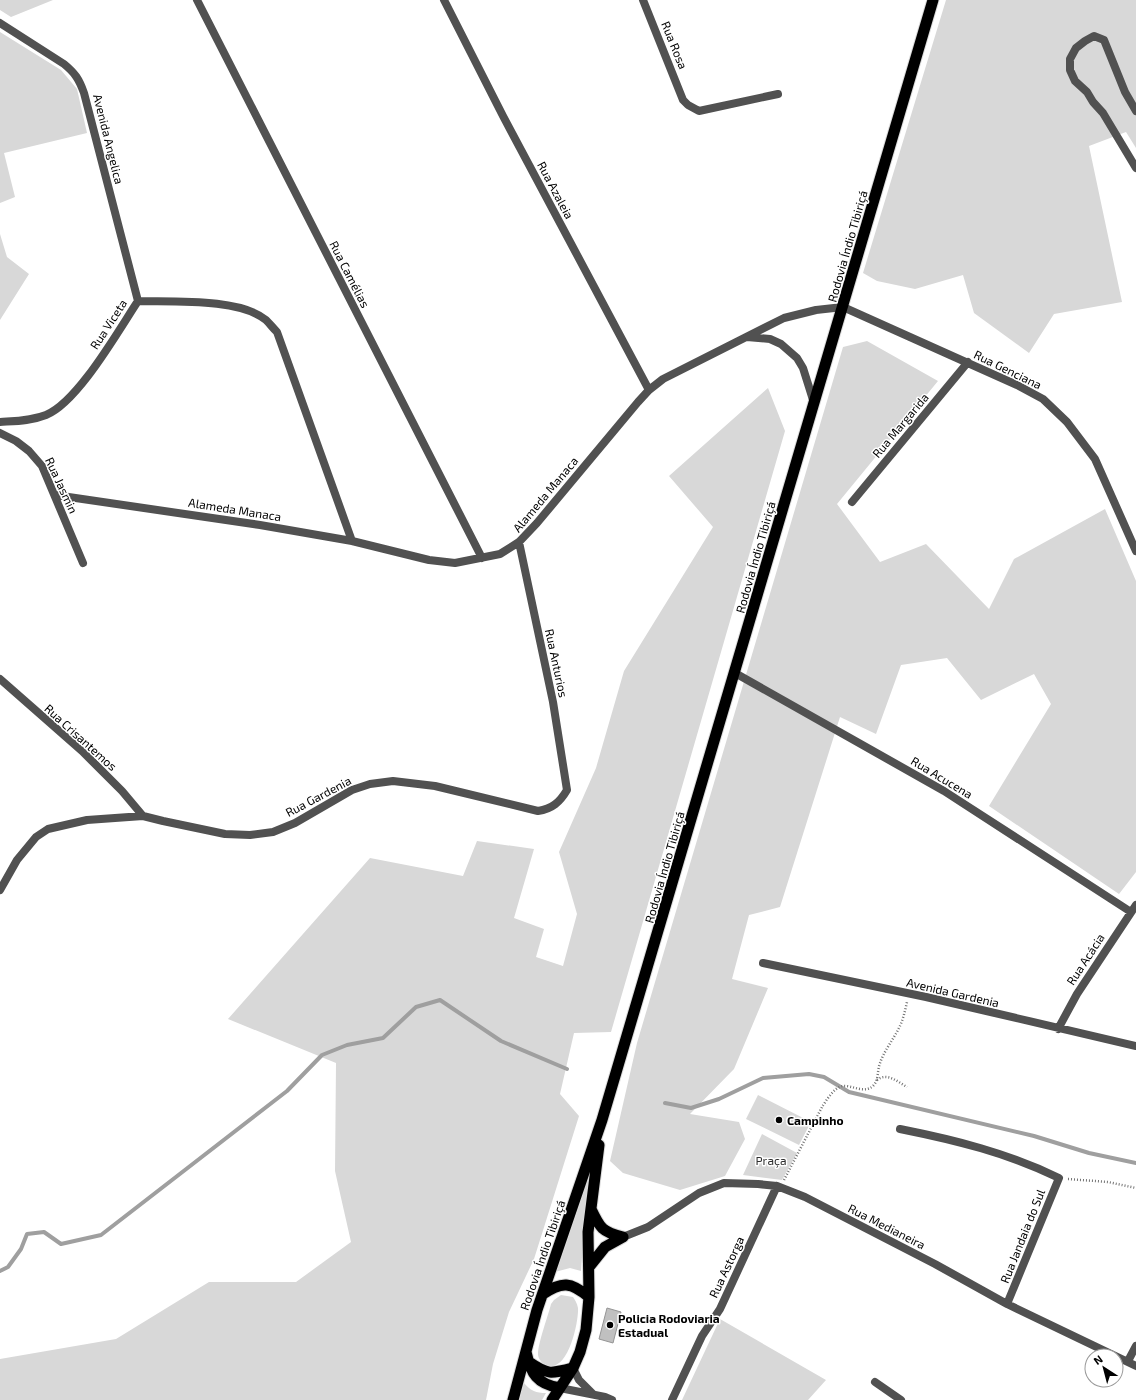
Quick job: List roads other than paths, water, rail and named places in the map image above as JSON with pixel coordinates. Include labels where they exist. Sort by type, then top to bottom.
[{"type":"highway","name":"Rodovia Índio Tibiriçá","points":[[513,1400],[527,1356],[543,1294],[602,1120],[933,0]]},
{"type":"highway","name":"Rodovia Índio Tibiriçá","points":[[552,1400],[573,1368],[580,1352],[586,1330],[589,1298],[588,1232],[602,1120]]},
{"type":"highway","points":[[591,1209],[597,1222],[605,1232],[623,1237]]},
{"type":"highway","points":[[589,1267],[605,1246],[623,1237]]},
{"type":"highway","points":[[543,1294],[556,1286],[563,1284],[575,1288],[589,1298]]},
{"type":"highway","points":[[527,1356],[543,1371],[550,1373],[556,1373],[573,1368]]},
{"type":"highway","points":[[527,1356],[534,1374],[538,1379],[550,1386],[560,1388]]},
{"type":"street","name":"Rua Camélias","points":[[197,0],[482,558]]},
{"type":"street","name":"Rua Azaleia","points":[[444,0],[649,390]]},
{"type":"street","name":"Rua Rosa","points":[[644,0],[683,100],[688,105],[698,111],[778,94]]},
{"type":"street","name":"Avenida Angelica","points":[[0,23],[64,64],[80,80],[138,301]]},
{"type":"street","points":[[1136,111],[1125,92],[1104,40],[1094,36],[1076,48],[1070,59],[1070,70],[1075,81],[1087,92],[1093,102],[1103,113],[1136,168]]},
{"type":"street","name":"Rua Viceta","points":[[0,422],[33,419],[46,415],[66,401],[98,362],[138,301],[221,304],[240,308],[266,320],[277,332],[352,541]]},
{"type":"street","name":"Alameda Manaca","points":[[55,495],[260,525],[352,541],[429,560],[456,563],[500,554],[519,542],[537,523],[649,390],[663,379],[784,318],[816,310],[843,307]]},
{"type":"street","name":"Rua Genciana","points":[[843,307],[968,362],[1017,385],[1042,399],[1067,422],[1095,459],[1136,551]]},
{"type":"street","points":[[746,337],[770,339],[781,344],[797,358],[803,368],[814,403]]},
{"type":"street","name":"Rua Margarida","points":[[852,502],[968,362]]},
{"type":"street","name":"Rua Jasmin","points":[[0,433],[16,441],[36,457],[42,466],[83,563]]},
{"type":"street","name":"Rua Anturios","points":[[519,542],[553,702],[567,790]]},
{"type":"street","name":"Rua Acucena","points":[[735,673],[944,791],[1134,908]]},
{"type":"street","name":"Rua Crisantemos","points":[[0,679],[82,751],[122,791],[142,816]]},
{"type":"street","name":"Rua Gardenia","points":[[0,890],[17,860],[36,837],[48,829],[87,820],[142,816],[225,834],[250,835],[273,832],[295,823],[352,790],[370,784],[394,781],[435,786],[538,811],[547,810],[555,805],[561,800],[567,790]]},
{"type":"street","name":"Rua Acácia","points":[[1058,1029],[1077,994],[1134,908]]},
{"type":"street","name":"Avenida Gardenia","points":[[763,963],[910,994],[1136,1046]]},
{"type":"street","name":"Rua Jandaia do Sul","points":[[900,1129],[947,1138],[1001,1154],[1059,1178],[1007,1304]]},
{"type":"street","name":"Rua Medianeira","points":[[623,1237],[648,1227],[699,1193],[724,1183],[758,1184],[778,1187],[805,1198],[935,1264],[1007,1304],[1136,1366]]},
{"type":"street","name":"Rua Astorga","points":[[672,1400],[702,1336],[720,1309],[778,1187]]},
{"type":"street","points":[[1128,1361],[1136,1346]]},
{"type":"street","points":[[573,1368],[579,1380],[594,1394]]},
{"type":"street","points":[[875,1382],[901,1400]]},
{"type":"street","points":[[560,1388],[594,1394],[607,1399]]},
{"type":"waterway","points":[[0,1271],[8,1267],[21,1249],[27,1234],[44,1232],[61,1244],[101,1235],[287,1091],[322,1055],[347,1045],[383,1038],[416,1007],[440,1000],[501,1041],[567,1069]]},
{"type":"waterway","points":[[665,1103],[691,1108],[719,1099],[763,1078],[809,1074],[824,1077],[849,1092],[1034,1136],[1089,1153],[1136,1163]]},
{"type":"place","name":"Campinho","points":[[779,1120]]},
{"type":"place","name":"Policia Rodoviaria Estadual","points":[[610,1325]]},
{"type":"park label","name":"Praça","points":[[771,1160]]}]
